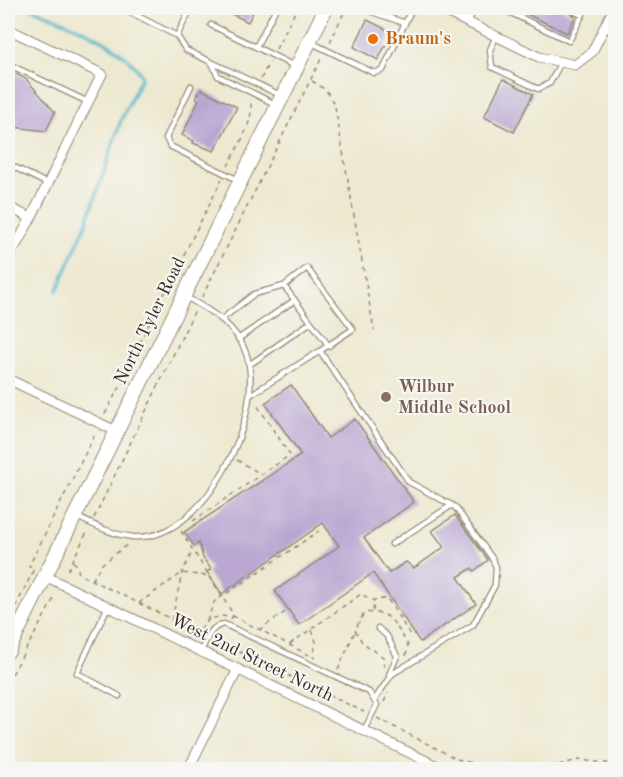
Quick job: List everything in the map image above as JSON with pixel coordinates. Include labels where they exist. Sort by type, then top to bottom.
[{"type":"main road","name":"North Tyler Road","points":[[8,651],[326,8]]},
{"type":"street","points":[[443,9],[539,57],[578,63],[592,52],[614,8]]},
{"type":"street","points":[[8,29],[102,74],[31,218],[16,245],[8,253]]},
{"type":"street","points":[[8,207],[31,218]]},
{"type":"street","points":[[8,379],[116,431]]},
{"type":"street","name":"West 2nd Street North","points":[[45,576],[364,730],[431,766],[446,770]]},
{"type":"street","points":[[188,770],[238,669]]},
{"type":"lane","points":[[122,8],[177,36],[186,50],[258,84],[280,101]]},
{"type":"lane","points":[[177,36],[191,8]]},
{"type":"lane","points":[[256,47],[276,8]]},
{"type":"lane","points":[[360,8],[405,23]]},
{"type":"lane","points":[[309,41],[374,73],[383,70],[412,8]]},
{"type":"lane","points":[[468,22],[475,8]]},
{"type":"lane","points":[[501,8],[569,41],[586,8]]},
{"type":"lane","points":[[567,8],[582,15]]},
{"type":"lane","points":[[211,25],[297,68]]},
{"type":"lane","points":[[604,28],[615,34]]},
{"type":"lane","points":[[496,36],[490,50],[492,67],[538,89],[550,83],[561,62]]},
{"type":"lane","points":[[212,63],[218,76],[253,93],[280,101]]},
{"type":"lane","points":[[8,64],[88,102]]},
{"type":"lane","points":[[191,86],[166,138],[170,146],[240,181]]},
{"type":"lane","points":[[8,164],[48,184]]},
{"type":"lane","points":[[222,319],[254,294],[284,286],[308,268],[353,329],[250,395]]},
{"type":"lane","points":[[284,286],[329,346]]},
{"type":"lane","points":[[74,516],[91,524],[133,537],[146,536],[170,527],[191,514],[219,477],[234,449],[250,395],[249,365],[238,339],[222,319],[183,295]]},
{"type":"lane","points":[[238,339],[295,300]]},
{"type":"lane","points":[[249,365],[311,322]]},
{"type":"lane","points":[[320,351],[409,482],[452,505],[463,514],[496,567],[495,585],[473,625],[401,667],[388,678]]},
{"type":"lane","points":[[392,544],[452,505]]},
{"type":"lane","points":[[108,606],[76,673],[119,696]]},
{"type":"lane","points":[[201,651],[217,625],[224,624],[369,692],[377,705],[364,730]]},
{"type":"lane","points":[[375,699],[388,678],[397,656],[387,636],[378,628]]},
{"type":"path","points":[[258,84],[297,8]]},
{"type":"path","points":[[68,570],[346,8]]},
{"type":"path","points":[[311,81],[326,90],[336,106],[374,330]]},
{"type":"path","points":[[8,623],[34,569],[29,566],[34,554],[117,390],[125,383],[124,374],[250,119],[253,107],[250,100],[253,93]]},
{"type":"path","points":[[236,460],[261,474]]},
{"type":"path","points":[[180,530],[223,596],[232,616]]},
{"type":"path","points":[[199,633],[207,621],[213,602],[319,531]]},
{"type":"path","points":[[172,619],[182,573],[193,549]]},
{"type":"path","points":[[72,562],[77,565],[79,574],[457,759],[499,770]]},
{"type":"path","points":[[139,603],[182,573],[209,576]]},
{"type":"path","points":[[289,645],[361,594],[374,601],[387,598],[409,633]]},
{"type":"path","points":[[8,682],[22,654],[34,639],[55,596]]},
{"type":"path","points":[[373,611],[374,601]]},
{"type":"path","points":[[338,670],[364,613],[373,611],[390,617],[408,645],[401,667]]},
{"type":"path","points":[[259,630],[285,612]]},
{"type":"path","points":[[207,621],[217,616],[232,616],[322,661]]},
{"type":"path","points":[[311,629],[316,642],[313,657]]},
{"type":"path","points":[[355,630],[362,642],[384,657],[384,671]]},
{"type":"path","points":[[403,638],[412,631]]},
{"type":"path","points":[[330,665],[347,674]]},
{"type":"path","points":[[381,708],[391,687]]},
{"type":"path","points":[[533,770],[580,760],[615,764]]},
{"type":"building","points":[[220,8],[255,8],[248,22]]},
{"type":"building","points":[[514,8],[563,8],[575,17],[567,33]]},
{"type":"building","points":[[367,20],[392,32],[378,60],[354,47]]},
{"type":"building","points":[[8,70],[26,79],[55,112],[46,131],[14,127],[13,143],[8,143]]},
{"type":"building","points":[[503,79],[533,94],[514,132],[484,117]]},
{"type":"building","points":[[201,89],[237,107],[214,151],[193,143],[194,141],[182,135],[199,100],[196,98]]},
{"type":"building","points":[[291,385],[328,438],[355,419],[414,502],[364,538],[389,573],[406,562],[414,568],[444,547],[432,531],[455,515],[488,560],[474,571],[472,568],[458,577],[476,604],[420,642],[373,573],[299,625],[275,591],[339,546],[323,523],[222,594],[207,572],[211,569],[203,558],[199,543],[194,546],[184,532],[301,455],[265,403]]},
{"type":"waterway","points":[[31,8],[77,27],[107,43],[132,63],[142,76],[121,120],[87,222],[57,291]]},
{"type":"place","name":"Braum's","points":[[373,39]]},
{"type":"place","name":"Wilbur Middle School","points":[[386,397]]}]
